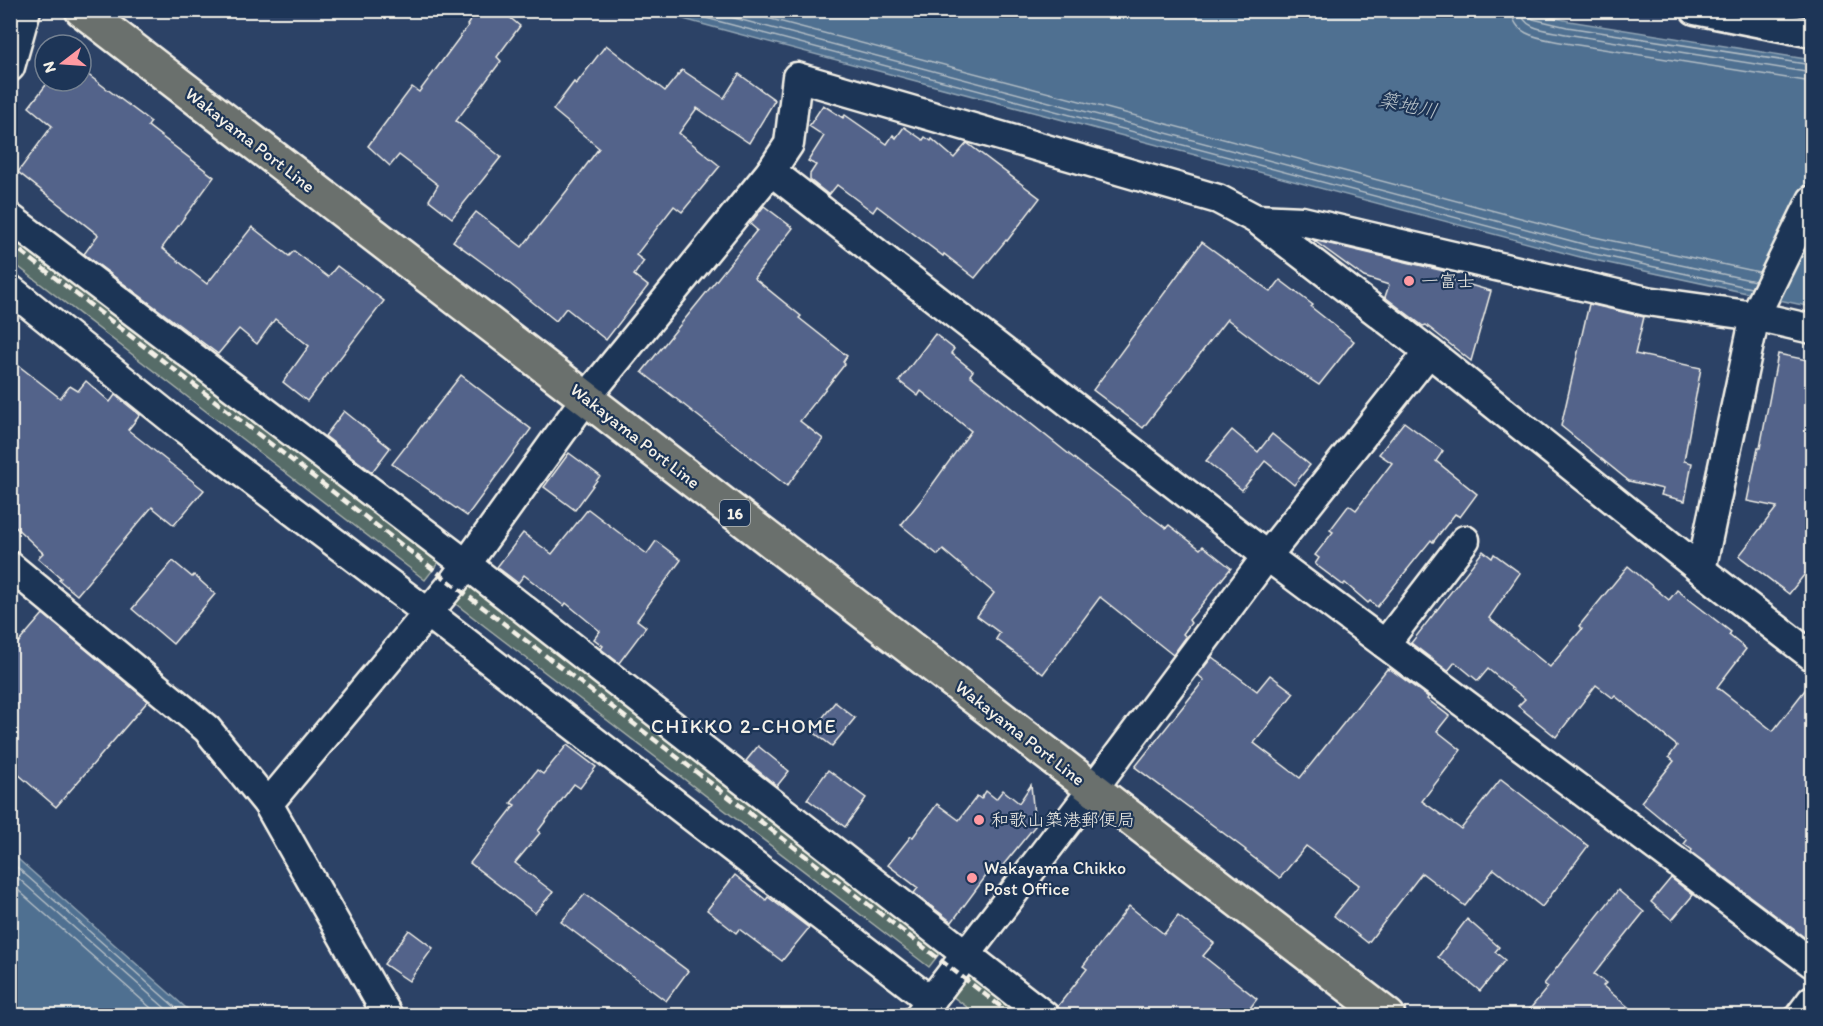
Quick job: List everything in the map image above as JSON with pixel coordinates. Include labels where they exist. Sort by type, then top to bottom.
[{"type":"main road","name":"Wakayama Port Line","points":[[82,10],[1388,1016]]},
{"type":"street","points":[[10,67],[26,10]]},
{"type":"street","points":[[1695,10],[1812,33]]},
{"type":"street","points":[[268,804],[428,613],[586,398],[771,171],[789,144],[797,76],[1218,199],[1256,219],[1429,352],[1812,656]]},
{"type":"street","points":[[771,171],[1267,556],[1812,963]]},
{"type":"street","points":[[1701,570],[1759,310],[1812,200]]},
{"type":"street","points":[[10,218],[466,564],[1045,1016]]},
{"type":"street","points":[[1256,219],[1302,221],[1647,302],[1759,310],[1812,330]]},
{"type":"street","points":[[10,289],[178,424],[428,613],[925,1008],[1094,789],[1267,556],[1429,352]]},
{"type":"street","points":[[1385,644],[1465,540]]},
{"type":"street","points":[[10,566],[207,729],[268,804],[388,1016]]},
{"type":"street","points":[[1800,1016],[1812,1000]]},
{"type":"green space","points":[[10,226],[442,558],[425,580],[11,261]]},
{"type":"green space","points":[[466,583],[943,949],[929,967],[452,601]]},
{"type":"green space","points":[[972,969],[1032,1015],[978,1015],[952,996]]},
{"type":"water","name":"築地川","points":[[1522,10],[1569,21],[1812,60],[1812,307],[1580,257],[654,11]]},
{"type":"water","points":[[11,853],[194,1015],[11,1015]]},
{"type":"building","points":[[478,10],[501,10],[520,26],[497,57],[501,61],[456,121],[501,157],[452,218],[429,200],[438,185],[399,155],[390,166],[368,146],[412,87],[419,92]]},
{"type":"building","points":[[606,45],[665,91],[682,70],[724,98],[739,74],[775,100],[749,143],[697,108],[679,133],[720,166],[682,212],[674,206],[636,255],[644,261],[634,275],[648,286],[606,340],[566,308],[556,321],[453,241],[476,212],[522,247],[573,183],[599,148],[553,110]]},
{"type":"building","points":[[93,78],[151,122],[148,126],[214,177],[162,248],[207,284],[252,227],[289,256],[294,251],[328,277],[337,266],[384,301],[307,401],[283,382],[309,346],[275,319],[257,344],[239,329],[218,354],[84,254],[98,235],[18,172],[52,126],[29,107],[40,93],[93,93]]},
{"type":"building","points":[[823,105],[843,118],[845,115],[887,144],[893,135],[896,138],[904,127],[923,140],[925,137],[931,141],[932,139],[954,158],[967,143],[1040,198],[975,278],[877,206],[873,212],[837,185],[829,195],[810,180],[810,174],[816,165],[808,161],[824,136],[809,126]]},
{"type":"building","points":[[764,206],[793,228],[754,278],[847,356],[843,362],[845,364],[800,421],[823,439],[787,486],[642,372],[757,230],[750,224]]},
{"type":"building","points":[[1313,240],[1444,271],[1442,277],[1491,291],[1471,361],[1426,325],[1423,326],[1385,297],[1389,285],[1364,277]]},
{"type":"building","points":[[1202,242],[1271,292],[1280,280],[1354,341],[1319,385],[1274,355],[1227,319],[1143,428],[1093,390]]},
{"type":"building","points":[[1589,304],[1644,317],[1635,354],[1701,368],[1684,461],[1692,463],[1685,501],[1661,495],[1663,489],[1629,481],[1561,426]]},
{"type":"building","points":[[935,334],[954,349],[951,353],[973,371],[970,375],[1090,471],[1166,528],[1169,525],[1200,549],[1203,546],[1231,568],[1189,620],[1191,623],[1183,634],[1186,637],[1173,655],[1100,597],[1043,674],[996,639],[1000,633],[977,616],[994,593],[943,550],[938,555],[901,525],[971,431],[921,391],[918,396],[899,381]]},
{"type":"building","points":[[1778,354],[1812,361],[1812,565],[1789,594],[1739,556],[1777,507],[1747,501]]},
{"type":"building","points":[[10,359],[60,398],[70,386],[78,391],[86,381],[110,402],[115,395],[140,415],[128,430],[204,490],[174,525],[152,507],[77,595],[38,558],[43,553],[10,522]]},
{"type":"building","points":[[461,375],[531,429],[467,516],[392,464]]},
{"type":"building","points":[[344,411],[390,448],[372,472],[325,436]]},
{"type":"building","points":[[1404,422],[1443,451],[1436,461],[1477,494],[1460,517],[1455,514],[1433,542],[1431,540],[1377,607],[1370,601],[1368,603],[1345,583],[1343,585],[1315,564],[1319,558],[1315,555],[1333,532],[1330,530],[1349,505],[1356,510],[1392,463],[1379,454]]},
{"type":"building","points":[[1232,430],[1258,452],[1272,434],[1310,465],[1294,485],[1265,461],[1242,490],[1206,461]]},
{"type":"building","points":[[569,453],[600,476],[575,510],[544,487]]},
{"type":"building","points":[[588,509],[647,554],[656,541],[681,560],[637,620],[646,627],[619,663],[601,649],[603,646],[594,639],[600,631],[566,603],[564,606],[524,575],[518,583],[497,567],[523,533],[552,554]]},
{"type":"building","points":[[1483,551],[1492,558],[1494,554],[1520,573],[1489,618],[1550,667],[1582,629],[1579,626],[1628,566],[1669,600],[1677,590],[1731,632],[1729,635],[1746,649],[1717,687],[1773,731],[1812,681],[1812,943],[1691,852],[1692,850],[1684,844],[1687,840],[1641,802],[1674,761],[1669,757],[1677,746],[1615,696],[1613,698],[1596,685],[1556,737],[1518,706],[1525,699],[1488,669],[1478,681],[1455,662],[1448,671],[1411,643]]},
{"type":"building","points":[[173,561],[192,577],[194,575],[215,594],[173,644],[132,609]]},
{"type":"building","points":[[43,614],[148,701],[56,807],[10,767],[10,652]]},
{"type":"building","points":[[1212,657],[1257,691],[1270,675],[1294,693],[1254,743],[1300,778],[1387,669],[1390,669],[1449,716],[1437,731],[1461,750],[1422,801],[1461,829],[1501,779],[1588,846],[1542,907],[1494,869],[1465,906],[1422,873],[1368,943],[1334,916],[1359,885],[1306,846],[1280,878],[1135,767],[1204,680],[1198,675]]},
{"type":"building","points":[[835,702],[855,718],[832,746],[812,731]]},
{"type":"building","points":[[567,745],[596,767],[580,788],[574,784],[538,831],[540,833],[515,863],[553,892],[535,913],[470,863],[515,805],[511,803],[537,770],[543,774]]},
{"type":"building","points":[[758,746],[789,771],[777,786],[746,761]]},
{"type":"building","points":[[828,770],[866,798],[845,827],[807,799]]},
{"type":"building","points":[[1031,785],[1035,826],[995,875],[989,872],[952,922],[914,893],[918,888],[888,865],[911,836],[913,837],[937,804],[959,820],[977,796],[981,799],[986,791],[996,799],[1003,790],[1019,803]]},
{"type":"building","points":[[735,875],[766,900],[768,897],[809,928],[782,961],[739,929],[736,933],[707,910]]},
{"type":"building","points":[[1671,878],[1693,895],[1672,920],[1651,902]]},
{"type":"building","points":[[1618,890],[1644,912],[1594,974],[1606,983],[1603,986],[1639,1016],[1524,1016],[1548,987],[1544,984]]},
{"type":"building","points":[[585,894],[688,971],[666,1001],[561,922]]},
{"type":"building","points":[[1129,906],[1164,934],[1178,916],[1214,943],[1203,956],[1257,999],[1244,1016],[1061,1016],[1058,1006],[1087,969],[1083,966]]},
{"type":"building","points":[[1467,919],[1499,947],[1495,952],[1505,960],[1480,991],[1438,957]]},
{"type":"building","points":[[409,930],[433,948],[409,981],[384,964]]},
{"type":"railway","points":[[10,243],[1013,1016]]},
{"type":"place","name":"一富士","points":[[1409,281]]},
{"type":"place","name":"和歌山築港郵便局","points":[[979,820]]},
{"type":"place","name":"Wakayama Chikko Post Office","points":[[972,878]]},
{"type":"district","name":"CHIKKO 2-CHOME","points":[[744,726]]}]
